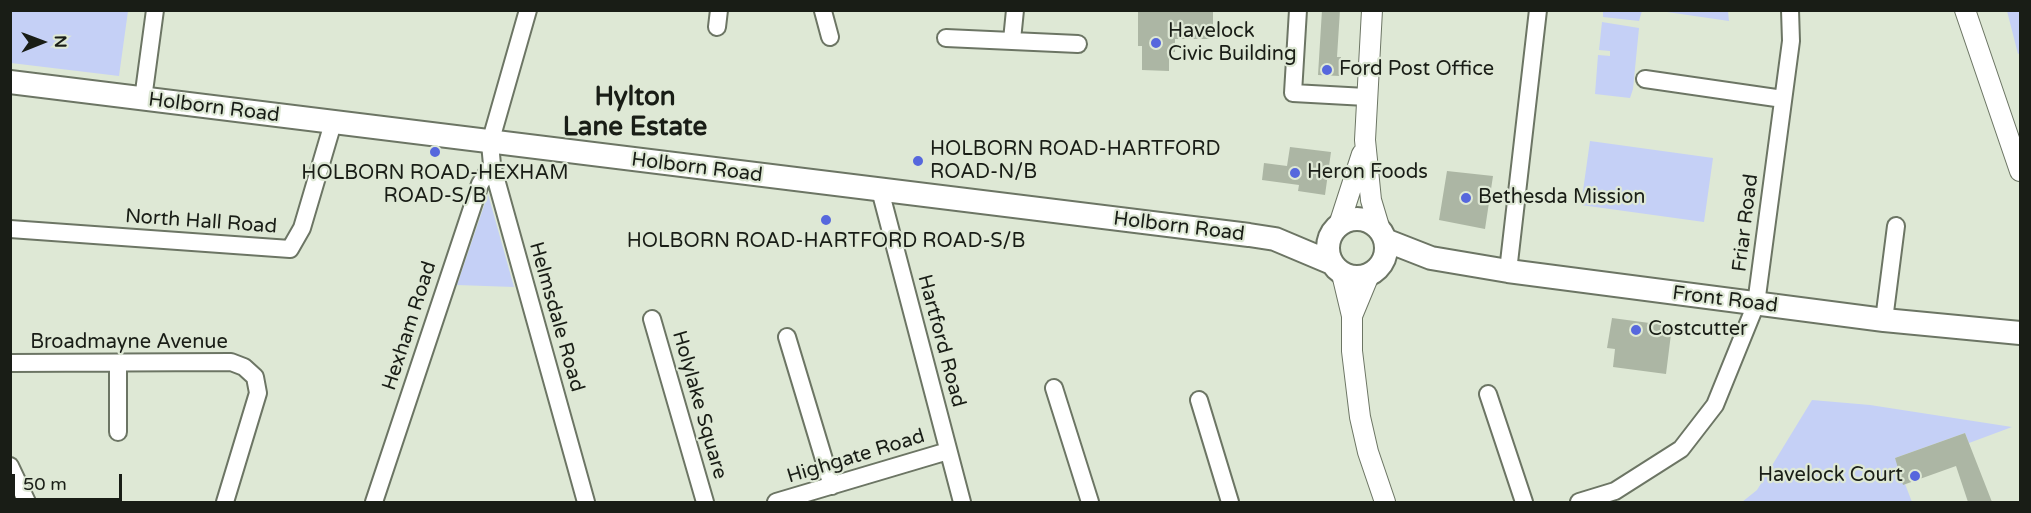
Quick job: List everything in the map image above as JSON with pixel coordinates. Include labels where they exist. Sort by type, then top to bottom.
[{"type":"main road","name":"Holborn Road","points":[[10,82],[333,123],[491,154],[879,190],[1275,239],[1336,229]]},
{"type":"main road","points":[[1360,219],[1371,223],[1383,235],[1386,254],[1375,270],[1360,278],[1337,268],[1328,252],[1336,229],[1349,220],[1360,219]]},
{"type":"main road","name":"Front Road","points":[[1383,235],[1431,258],[1508,271],[1884,320],[2020,333]]},
{"type":"main road","name":"Holborn Road","points":[[1275,239],[1337,268]]},
{"type":"main road","name":"Front Road","points":[[1375,270],[1431,258]]},
{"type":"street","points":[[143,99],[155,10]]},
{"type":"street","name":"Hexham Road","points":[[374,502],[491,154],[528,10]]},
{"type":"street","points":[[818,10],[823,11],[830,37]]},
{"type":"street","points":[[1012,40],[1015,10]]},
{"type":"street","points":[[1298,10],[1293,93],[1366,97]]},
{"type":"street","points":[[1372,10],[1365,140],[1371,200],[1383,235]]},
{"type":"street","points":[[1508,271],[1538,10]]},
{"type":"street","name":"Friar Road","points":[[1579,502],[1616,490],[1681,449],[1714,405],[1756,304],[1791,41],[1790,10]]},
{"type":"street","points":[[1965,10],[2020,171]]},
{"type":"street","points":[[946,38],[1078,44]]},
{"type":"street","points":[[1645,79],[1784,99]]},
{"type":"street","name":"North Hall Road","points":[[10,229],[290,249],[302,228],[333,123]]},
{"type":"street","points":[[1336,229],[1355,181],[1365,140]]},
{"type":"street","name":"Helmsdale Road","points":[[491,154],[586,502]]},
{"type":"street","name":"Hartford Road","points":[[879,190],[962,502]]},
{"type":"street","points":[[1884,320],[1896,226]]},
{"type":"street","points":[[1337,268],[1352,316],[1352,351],[1360,417],[1368,452],[1385,502]]},
{"type":"street","points":[[1352,316],[1375,270]]},
{"type":"street","name":"Holylake Square","points":[[652,319],[705,502]]},
{"type":"street","points":[[787,337],[832,486]]},
{"type":"street","name":"Broadmayne Avenue","points":[[10,363],[231,362],[244,367],[255,377],[257,400],[225,502]]},
{"type":"street","points":[[118,363],[118,432]]},
{"type":"street","points":[[1054,387],[1090,502]]},
{"type":"street","points":[[1488,394],[1524,502]]},
{"type":"street","points":[[1199,400],[1230,502]]},
{"type":"street","name":"Highgate Road","points":[[776,502],[948,451]]},
{"type":"street","points":[[10,466],[27,502]]},
{"type":"shaded area","points":[[11,10],[128,11],[119,76],[11,63]]},
{"type":"shaded area","points":[[1603,10],[1642,11],[1639,21],[1603,17]]},
{"type":"shaded area","points":[[1660,11],[1728,11],[1729,21]]},
{"type":"shaded area","points":[[2007,11],[2020,11],[2020,53],[2018,54]]},
{"type":"shaded area","points":[[1602,22],[1639,28],[1633,89],[1630,98],[1595,94],[1598,55],[1610,56],[1610,51],[1599,50]]},
{"type":"shaded area","points":[[1590,141],[1713,158],[1704,222],[1581,205]]},
{"type":"shaded area","points":[[488,194],[514,287],[457,285]]},
{"type":"shaded area","points":[[1812,400],[1870,405],[2012,427],[1969,443],[1965,433],[1895,458],[1912,502],[1742,502],[1757,490]]},
{"type":"building","name":"Havelock Civic Building","points":[[1138,10],[1213,10],[1213,39],[1175,39],[1175,52],[1169,52],[1169,71],[1142,70],[1142,46],[1138,46]]},
{"type":"building","points":[[1322,10],[1340,10],[1337,57],[1341,57],[1340,76],[1318,75]]},
{"type":"building","name":"Heron Foods","points":[[1290,147],[1331,152],[1325,195],[1298,191],[1299,185],[1262,180],[1264,163],[1287,166]]},
{"type":"building","name":"Bethesda Mission","points":[[1447,171],[1493,176],[1485,229],[1439,220]]},
{"type":"building","points":[[1612,318],[1672,326],[1666,374],[1613,367],[1615,349],[1607,348]]},
{"type":"building","name":"Havelock Court","points":[[1965,433],[1992,502],[1968,502],[1956,466],[1903,485],[1895,458]]},
{"type":"place","name":"Havelock Civic Building","points":[[1156,43]]},
{"type":"place","name":"Ford Post Office","points":[[1327,70]]},
{"type":"place","name":"HOLBORN ROAD-HEXHAM ROAD-S/B","points":[[435,152]]},
{"type":"place","name":"HOLBORN ROAD-HARTFORD ROAD-N/B","points":[[918,161]]},
{"type":"place","name":"Heron Foods","points":[[1295,173]]},
{"type":"place","name":"Bethesda Mission","points":[[1466,198]]},
{"type":"place","name":"HOLBORN ROAD-HARTFORD ROAD-S/B","points":[[826,220]]},
{"type":"place","name":"Costcutter","points":[[1636,330]]},
{"type":"place","name":"Havelock Court","points":[[1915,476]]},
{"type":"district","name":"Hylton Lane Estate","points":[[635,113]]}]
